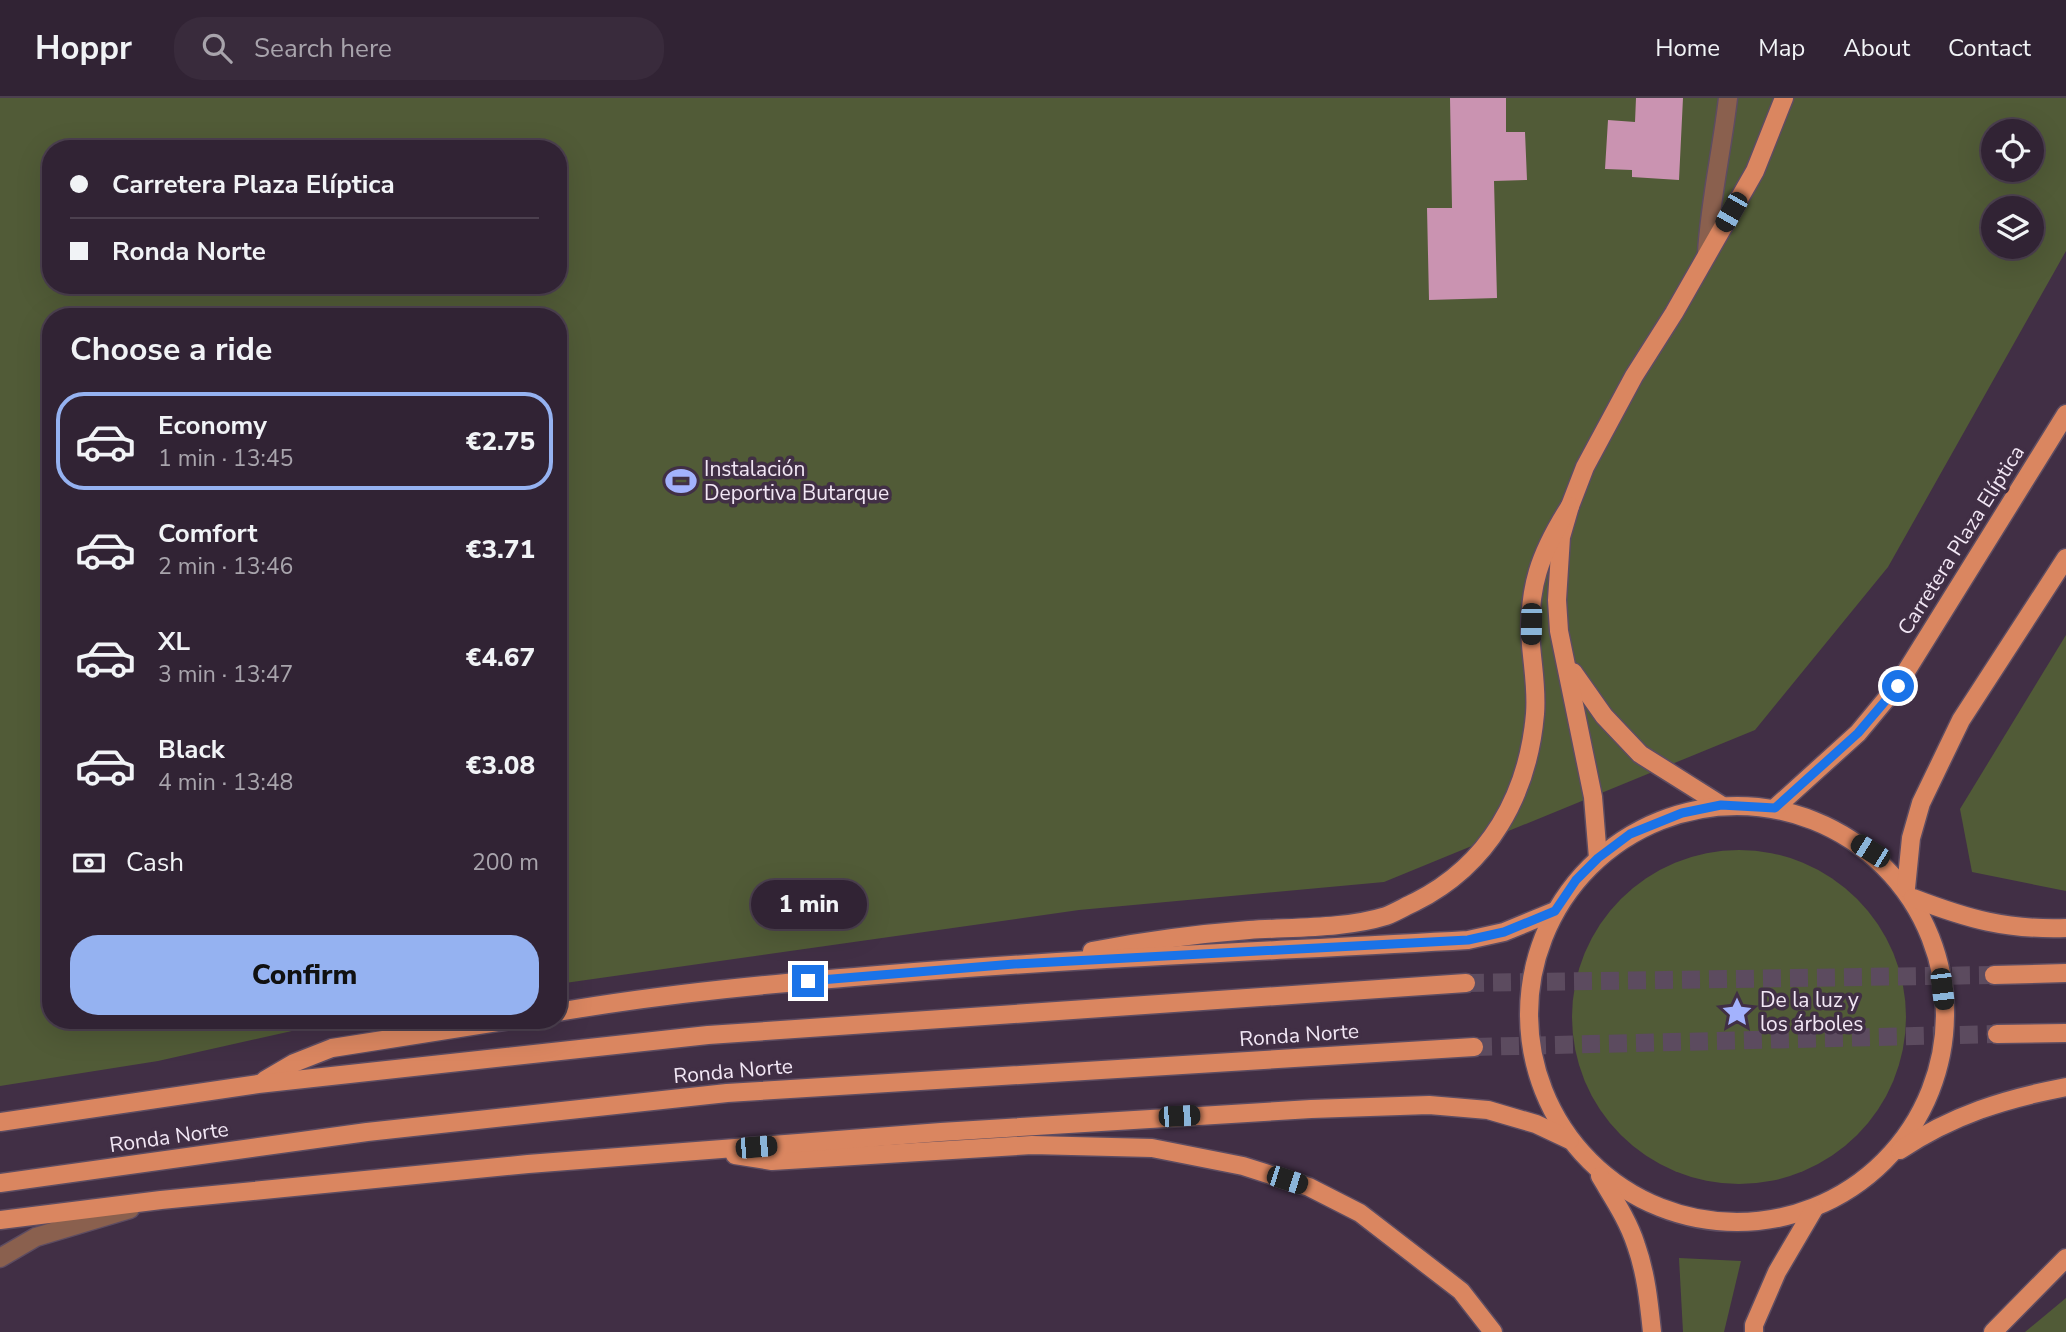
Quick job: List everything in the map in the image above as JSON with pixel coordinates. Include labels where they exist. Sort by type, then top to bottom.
[{"type":"main road","points":[[1598,858],[1593,797],[1559,631],[1558,567],[1561,537],[1585,467],[1634,376],[1674,313],[1755,171],[1784,98]]},
{"type":"main road","name":"Carretera Plaza Elíptica","points":[[1775,808],[1858,733],[1898,686],[2066,414]]},
{"type":"main road","points":[[1014,964],[1184,935],[1343,923],[1387,915],[1431,894],[1478,857],[1508,811],[1524,770],[1533,732],[1537,692],[1531,643],[1536,574],[1549,539],[1570,506]]},
{"type":"main road","points":[[1909,893],[1911,838],[1921,803],[1955,732],[2066,558]]},
{"type":"main road","points":[[1564,657],[1604,716],[1640,754],[1721,805]]},
{"type":"main road","points":[[1652,1332],[1649,1297],[1636,1244],[1619,1208],[1594,1167],[1570,1140],[1541,1087],[1528,1028],[1533,967],[1555,911],[1576,880],[1598,858],[1630,834],[1682,813],[1721,805],[1775,808],[1825,824],[1870,851],[1909,893],[1940,966],[1945,1013],[1940,1049],[1928,1094],[1915,1122],[1891,1156]]},
{"type":"main road","points":[[1909,893],[1956,915],[1994,925],[2066,928]]},
{"type":"main road","points":[[567,1010],[636,998],[832,978],[1014,964],[1468,940],[1504,932],[1555,911]]},
{"type":"main road","points":[[1994,975],[2066,973]]},
{"type":"main road","name":"Ronda Norte","points":[[0,1122],[258,1084],[708,1035],[1466,983]]},
{"type":"main road","name":"Ronda Norte","points":[[258,1084],[294,1063],[332,1048],[453,1029]]},
{"type":"main road","points":[[1997,1034],[2066,1032]]},
{"type":"main road","name":"Ronda Norte","points":[[0,1184],[368,1132],[727,1093],[1474,1047]]},
{"type":"main road","points":[[1594,1167],[1633,1195],[1676,1214],[1722,1223],[1769,1221],[1814,1209],[1851,1190],[1891,1156],[1955,1118],[2006,1099],[2066,1087]]},
{"type":"main road","points":[[0,1220],[161,1200],[489,1168],[1127,1119],[1429,1105],[1488,1111],[1536,1124],[1570,1140]]},
{"type":"main road","points":[[703,1151],[772,1161],[1032,1145],[1125,1147],[1152,1148],[1243,1166],[1309,1187],[1360,1213],[1461,1291],[1493,1332]]},
{"type":"main road","points":[[1754,1332],[1754,1325],[1777,1272],[1814,1209]]},
{"type":"main road","points":[[1993,1332],[2066,1258]]},
{"type":"street","points":[[1707,253],[1709,221],[1728,98]]},
{"type":"street","points":[[0,1258],[36,1237],[161,1200]]},
{"type":"green space","points":[[0,98],[2066,98],[2066,251],[1888,567],[1755,730],[1384,882],[1079,910],[567,983],[567,308],[42,308],[42,1029],[301,1029],[158,1061],[0,1086]]},
{"type":"green space","points":[[2066,635],[2066,891],[1972,872],[1960,809]]},
{"type":"green space","points":[[1739,850],[1772,853],[1803,863],[1832,878],[1857,899],[1878,924],[1893,953],[1903,984],[1906,1017],[1903,1050],[1893,1081],[1878,1110],[1857,1135],[1832,1156],[1803,1171],[1772,1181],[1739,1184],[1706,1181],[1675,1171],[1646,1156],[1621,1135],[1600,1110],[1585,1081],[1575,1050],[1572,1017],[1575,984],[1585,953],[1600,924],[1621,899],[1646,878],[1675,863],[1706,853]]},
{"type":"green space","points":[[1679,1258],[1741,1261],[1724,1332],[1683,1332]]},
{"type":"green space","points":[[2066,1298],[2066,1332],[2025,1332]]},
{"type":"building","points":[[1450,98],[1506,98],[1506,132],[1525,132],[1527,180],[1494,181],[1497,298],[1429,300],[1427,208],[1452,208]]},
{"type":"building","points":[[1636,98],[1683,98],[1679,180],[1632,177],[1632,170],[1605,169],[1608,120],[1635,122]]},
{"type":"tunnel","points":[[1466,983],[1994,975]]},
{"type":"tunnel","points":[[1474,1047],[1997,1034]]},
{"type":"place","name":"Instalación Deportiva Butarque","points":[[681,481]]},
{"type":"place","name":"De la luz y los árboles","points":[[1737,1012]]},
{"type":"route","points":[[808,981],[1014,964],[1468,940],[1504,932],[1555,911],[1576,880],[1598,858],[1630,834],[1682,813],[1721,805],[1775,808],[1858,733],[1898,686]]}]
